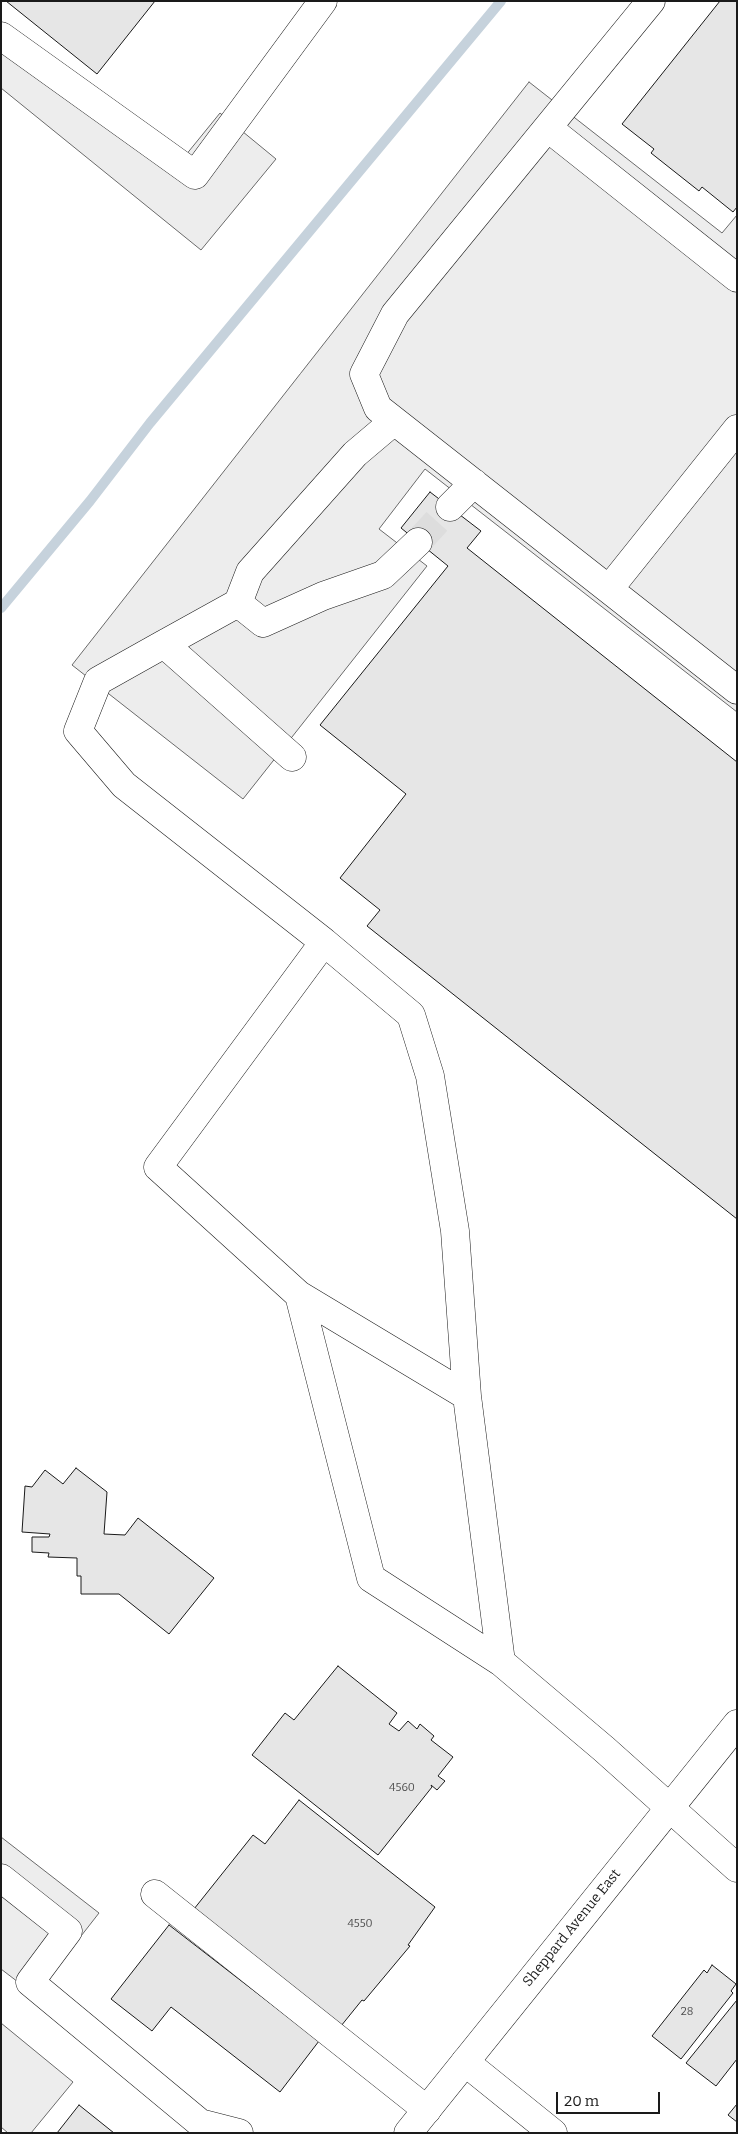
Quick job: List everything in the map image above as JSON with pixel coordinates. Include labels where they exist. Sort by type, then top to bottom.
[{"type":"main road","points":[[1,36],[194,175],[323,1]]},
{"type":"main road","points":[[651,1],[395,314],[364,374],[378,408],[737,690]]},
{"type":"main road","points":[[548,128],[737,278]]},
{"type":"main road","points":[[394,420],[355,454],[250,572],[238,603],[98,681],[78,731],[124,785],[324,942],[410,1015],[430,1076],[455,1232],[467,1396],[501,1662]]},
{"type":"main road","points":[[609,589],[737,429]]},
{"type":"main road","points":[[450,507],[474,483]]},
{"type":"main road","points":[[238,603],[264,623],[324,596],[383,575],[418,542]]},
{"type":"main road","points":[[164,644],[292,757]]},
{"type":"main road","points":[[324,942],[158,1167],[299,1295],[467,1396]]},
{"type":"main road","points":[[299,1295],[371,1578],[501,1662],[670,1807],[737,1868]]},
{"type":"main road","name":"Sheppard Avenue East","points":[[408,2133],[737,1724]]},
{"type":"main road","points":[[1,1878],[68,1931],[30,1982],[200,2123],[239,2133]]},
{"type":"main road","points":[[155,1894],[427,2110]]},
{"type":"main road","points":[[465,2062],[553,2133]]},
{"type":"shaded area","points":[[1,35],[172,172],[220,113],[276,159],[201,250],[1,88]]},
{"type":"shaded area","points":[[529,82],[722,233],[737,215],[737,712],[425,469],[379,529],[427,566],[243,799],[72,665]]},
{"type":"shaded area","points":[[1,1837],[99,1913],[35,1995],[1,1969]]},
{"type":"shaded area","points":[[1,2023],[73,2082],[31,2133],[8,2133],[1,2127]]},
{"type":"building","points":[[6,1],[155,1],[97,74]]},
{"type":"building","points":[[720,1],[737,1],[737,207],[733,212],[702,187],[699,191],[651,153],[654,149],[622,124]]},
{"type":"building","points":[[430,492],[481,531],[467,548],[737,762],[737,1219],[367,926],[380,910],[340,878],[406,794],[320,725],[448,566],[401,528]]},
{"type":"building","points":[[76,1468],[107,1492],[104,1534],[125,1535],[138,1518],[214,1578],[169,1634],[119,1594],[81,1594],[81,1576],[77,1576],[77,1558],[48,1557],[49,1553],[32,1552],[32,1537],[49,1537],[50,1534],[22,1532],[25,1486],[32,1487],[45,1470],[63,1484]]},
{"type":"building","points":[[338,1666],[397,1713],[389,1724],[399,1731],[408,1721],[417,1729],[420,1724],[434,1736],[431,1740],[453,1757],[438,1776],[445,1781],[437,1790],[431,1785],[432,1787],[378,1855],[252,1755],[285,1713],[294,1720]]},
{"type":"building","points":[[299,1800],[435,1907],[408,1945],[410,1946],[341,2026],[194,1909],[253,1835],[265,1844]]},
{"type":"building","points":[[169,1925],[319,2041],[280,2092],[171,2007],[152,2031],[111,1999]]},
{"type":"building","points":[[712,1965],[736,1984],[731,1991],[733,1993],[681,2059],[652,2036],[704,1970],[707,1973]]},
{"type":"building","points":[[737,2000],[737,2059],[716,2086],[686,2063]]},
{"type":"building","points":[[737,2104],[737,2122],[728,2115]]},
{"type":"building","points":[[79,2105],[114,2133],[57,2133]]},
{"type":"waterway","points":[[1,608],[90,501],[150,423],[501,1]]},
{"type":"tunnel","points":[[418,542],[450,507]]}]
